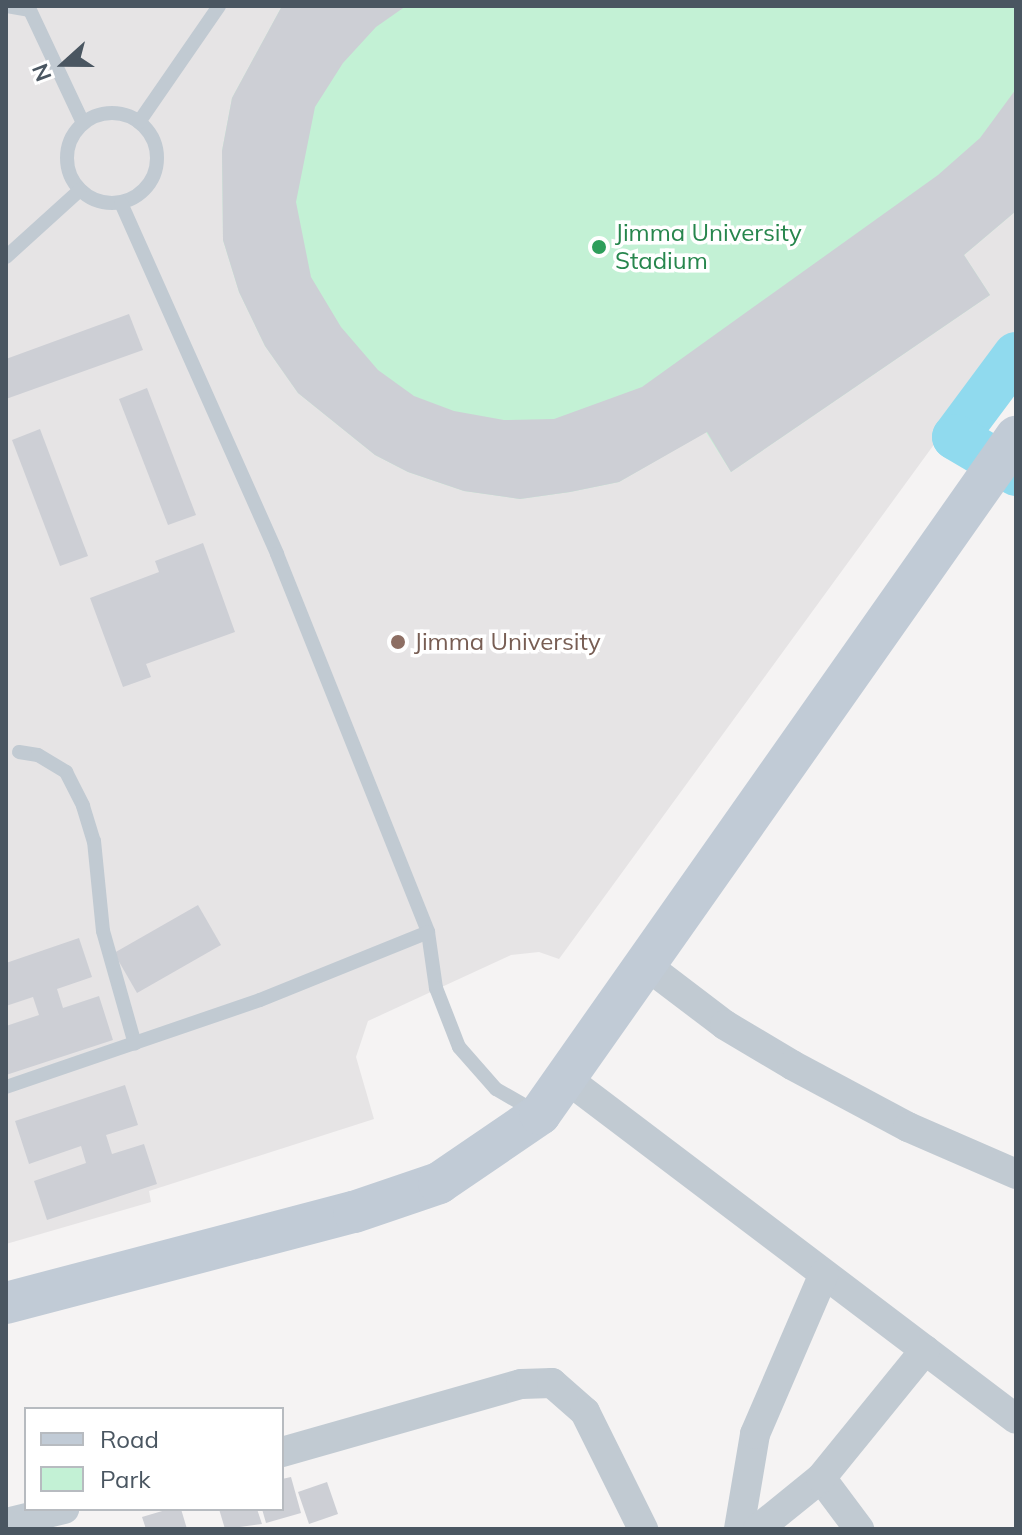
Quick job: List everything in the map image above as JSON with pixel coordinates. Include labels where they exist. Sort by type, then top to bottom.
[{"type":"street","points":[[6,1303],[354,1212],[439,1183],[540,1114],[1016,437]]},
{"type":"street","points":[[646,965],[725,1025],[792,1065],[908,1127],[1016,1174]]},
{"type":"street","points":[[567,1079],[1016,1419]]},
{"type":"street","points":[[739,1529],[755,1434],[824,1274]]},
{"type":"street","points":[[758,1529],[821,1478],[925,1350]]},
{"type":"street","points":[[284,1451],[521,1384],[552,1383],[585,1412],[643,1529]]},
{"type":"street","points":[[821,1478],[859,1529]]},
{"type":"street","points":[[6,1523],[56,1511]]},
{"type":"lane","points":[[7,6],[28,8],[83,123]]},
{"type":"lane","points":[[139,122],[219,6]]},
{"type":"lane","points":[[111,113],[139,122],[155,147],[157,161],[146,188],[121,203],[92,199],[80,190],[67,163],[73,134],[83,123],[111,113]]},
{"type":"lane","points":[[6,257],[80,190]]},
{"type":"lane","points":[[121,203],[277,554],[428,932],[436,988],[459,1047],[496,1089],[540,1114]]},
{"type":"lane","points":[[19,752],[38,755],[66,772],[83,806],[94,841],[103,931],[135,1044]]},
{"type":"lane","points":[[6,1087],[260,1000],[428,932]]},
{"type":"shaded area","name":"Jimma University","points":[[6,6],[1016,6],[1016,332],[559,959],[539,952],[511,955],[368,1021],[356,1057],[374,1119],[149,1191],[151,1202],[6,1244]]},
{"type":"green space","name":"Jimma University Stadium","points":[[282,6],[1016,6],[1016,211],[964,255],[990,295],[731,472],[706,432],[619,482],[520,499],[464,491],[408,472],[375,455],[298,393],[265,346],[239,292],[223,240],[222,151],[232,98]]},
{"type":"building","points":[[282,6],[406,6],[376,27],[343,63],[315,107],[296,202],[311,277],[341,327],[378,370],[414,396],[454,411],[504,420],[554,419],[642,387],[938,175],[980,138],[1016,89],[1016,211],[964,255],[990,295],[731,472],[707,432],[619,482],[520,499],[464,491],[408,472],[375,455],[298,393],[265,346],[239,292],[223,240],[222,151],[232,98]]},
{"type":"building","points":[[129,314],[143,350],[6,399],[6,359]]},
{"type":"building","points":[[147,388],[196,515],[168,525],[119,399]]},
{"type":"building","points":[[40,429],[88,556],[60,566],[12,440]]},
{"type":"building","points":[[203,543],[235,632],[146,664],[151,677],[123,687],[90,598],[159,572],[155,561]]},
{"type":"building","points":[[198,905],[221,945],[137,993],[114,953]]},
{"type":"building","points":[[79,938],[92,977],[57,989],[63,1008],[99,996],[113,1040],[6,1075],[6,1026],[39,1015],[33,997],[6,1006],[6,963]]},
{"type":"building","points":[[125,1085],[138,1125],[106,1135],[112,1154],[144,1144],[157,1184],[47,1220],[34,1181],[86,1163],[81,1146],[29,1164],[15,1121]]},
{"type":"building","points":[[291,1477],[301,1513],[266,1523],[263,1511],[284,1511],[284,1479]]},
{"type":"building","points":[[327,1482],[338,1514],[309,1524],[298,1492]]},
{"type":"building","points":[[162,1511],[182,1511],[187,1529],[146,1529],[142,1517]]},
{"type":"building","points":[[220,1511],[258,1511],[262,1524],[225,1529]]},
{"type":"waterway","points":[[1016,355],[955,437],[1016,473]]},
{"type":"place","name":"Jimma University Stadium","points":[[599,247]]},
{"type":"place","name":"Jimma University","points":[[398,642]]}]
